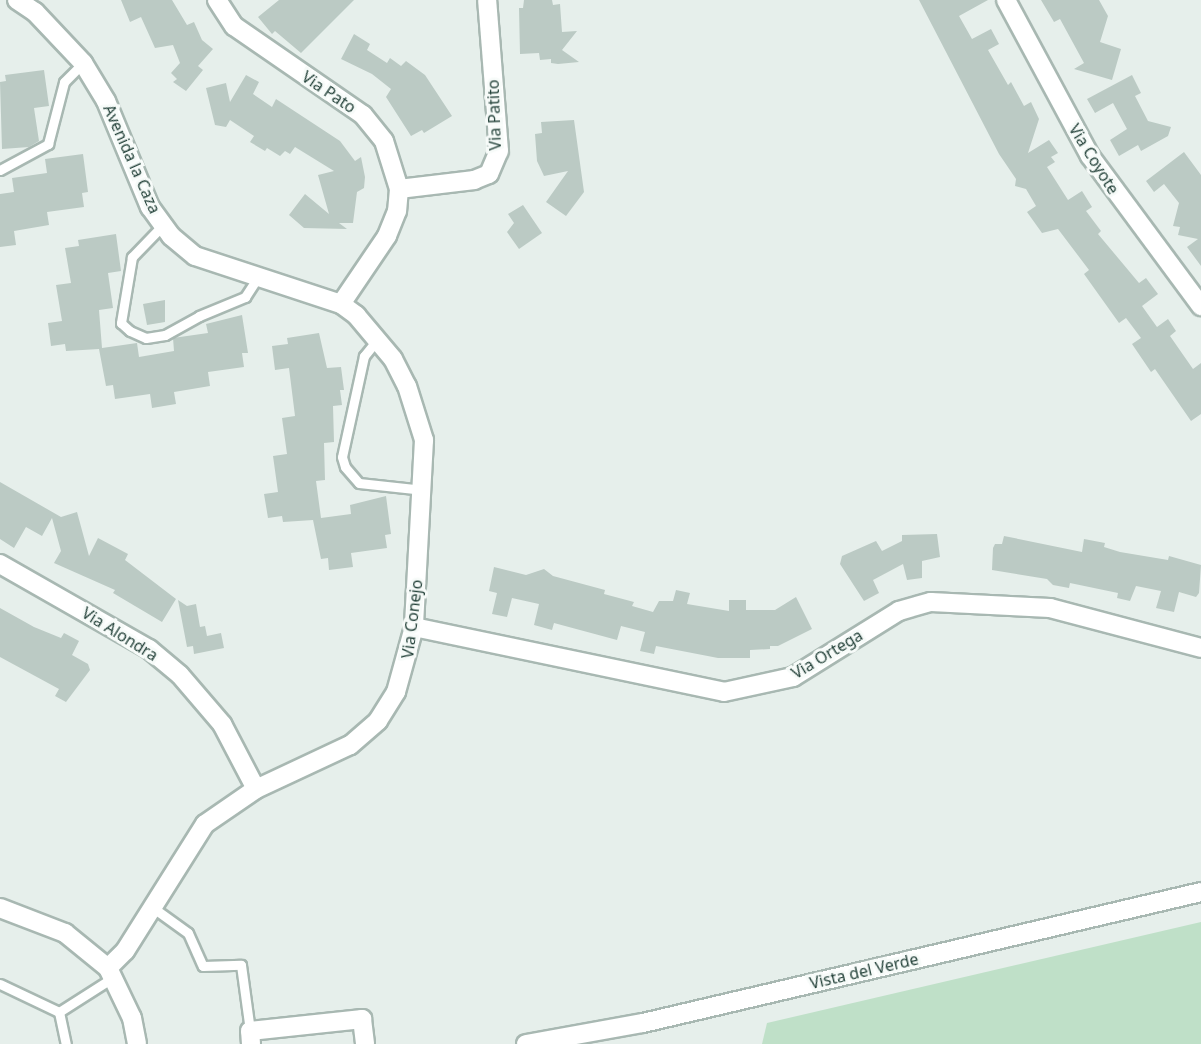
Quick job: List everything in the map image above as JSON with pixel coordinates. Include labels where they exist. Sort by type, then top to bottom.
[{"type":"street","name":"Avenida la Caza","points":[[17,0],[35,12],[83,63],[106,101],[150,207],[163,225],[195,256],[341,304]]},
{"type":"street","name":"Via Pato","points":[[217,0],[234,26],[254,42],[363,115],[384,141],[399,189],[397,211],[387,236],[341,304]]},
{"type":"street","name":"Via Patito","points":[[399,189],[474,180],[489,174],[499,152],[487,0]]},
{"type":"street","name":"Via Coyote","points":[[1005,0],[1090,156],[1201,306]]},
{"type":"street","name":"Via Conejo","points":[[111,973],[205,824],[256,789],[350,745],[378,721],[396,692],[407,662],[414,627],[424,490],[424,440],[417,409],[393,359],[341,304]]},
{"type":"street","name":"Via Alondra","points":[[0,564],[149,649],[180,675],[222,724],[256,789]]},
{"type":"street","name":"Via Ortega","points":[[414,627],[724,692],[793,677],[899,611],[931,602],[1050,608],[1201,648]]},
{"type":"street","name":"Vista del Verde","points":[[526,1044],[643,1023],[1201,892]]},
{"type":"street","points":[[0,908],[65,933],[111,973],[132,1018],[137,1044]]},
{"type":"street","points":[[251,1038],[362,1019],[365,1044]]},
{"type":"lane","points":[[0,170],[48,144],[64,82],[83,63]]},
{"type":"lane","points":[[163,225],[132,257],[121,323],[130,331],[146,338],[165,335],[199,316],[245,297],[258,277]]},
{"type":"lane","points":[[377,340],[364,356],[342,457],[345,467],[360,483],[424,490]]},
{"type":"lane","points":[[151,907],[188,933],[203,966],[241,964],[251,1038]]},
{"type":"lane","points":[[59,1012],[111,973]]},
{"type":"lane","points":[[0,984],[59,1012]]},
{"type":"lane","points":[[59,1012],[66,1044]]},
{"type":"green space","points":[[1201,922],[1201,1044],[762,1044],[767,1023]]},
{"type":"building","points":[[121,0],[172,0],[187,25],[194,22],[202,40],[213,49],[198,66],[203,70],[186,91],[173,82],[177,79],[171,73],[180,63],[173,45],[155,48],[141,17],[130,22]]},
{"type":"building","points":[[279,0],[354,0],[301,53],[275,31],[272,34],[258,17]]},
{"type":"building","points":[[524,0],[552,0],[553,5],[560,4],[562,32],[577,31],[562,50],[579,62],[558,64],[551,63],[551,59],[540,60],[539,53],[520,54],[519,8],[523,8]]},
{"type":"building","points":[[919,0],[988,0],[959,16],[972,39],[991,29],[999,44],[988,50],[1008,85],[1011,82],[1024,106],[1031,102],[1039,119],[1028,153],[1049,140],[1058,153],[1051,157],[1055,162],[1047,167],[1068,200],[1082,191],[1092,207],[1086,211],[1101,231],[1098,234],[1139,283],[1146,278],[1158,294],[1142,306],[1157,327],[1168,319],[1176,331],[1170,336],[1193,369],[1201,363],[1201,414],[1191,421],[1155,369],[1151,372],[1132,344],[1141,338],[1126,318],[1119,323],[1084,274],[1089,270],[1058,229],[1042,233],[1027,212],[1036,206],[1026,189],[1015,186],[1016,179],[999,154]]},
{"type":"building","points":[[1041,0],[1099,0],[1108,16],[1100,42],[1121,49],[1112,80],[1074,69],[1084,63],[1060,19],[1054,22]]},
{"type":"building","points":[[354,34],[370,44],[367,50],[387,63],[390,58],[401,66],[406,61],[425,75],[452,116],[424,133],[422,130],[411,136],[386,97],[391,89],[372,74],[341,59]]},
{"type":"building","points":[[44,70],[49,106],[34,108],[39,141],[29,147],[2,149],[0,82],[6,81],[5,75]]},
{"type":"building","points":[[246,75],[259,82],[253,94],[272,107],[276,99],[340,141],[355,161],[361,157],[365,177],[364,188],[357,192],[353,223],[339,223],[347,229],[304,228],[289,215],[305,194],[329,214],[318,175],[334,171],[295,147],[290,154],[285,151],[280,156],[267,148],[265,151],[250,142],[254,136],[230,120],[226,127],[215,125],[206,88],[226,83],[230,102]]},
{"type":"building","points":[[1132,75],[1141,93],[1135,96],[1148,121],[1171,127],[1168,136],[1141,151],[1138,145],[1119,156],[1110,140],[1127,129],[1113,103],[1095,113],[1087,99]]},
{"type":"building","points":[[574,120],[584,192],[566,216],[546,202],[568,171],[544,176],[537,161],[535,134],[542,133],[541,122]]},
{"type":"building","points":[[1184,152],[1201,175],[1201,266],[1187,247],[1198,239],[1178,235],[1180,227],[1173,226],[1179,203],[1164,184],[1154,192],[1146,181]]},
{"type":"building","points":[[83,154],[88,192],[82,193],[84,207],[47,212],[49,225],[14,231],[16,245],[0,247],[0,194],[14,192],[12,178],[47,173],[45,159]]},
{"type":"building","points":[[523,205],[542,233],[519,249],[507,232],[514,223],[508,214]]},
{"type":"building","points":[[116,234],[121,271],[108,273],[113,308],[99,310],[102,348],[137,343],[139,357],[174,351],[173,338],[208,333],[206,324],[242,315],[248,353],[242,353],[244,367],[208,372],[210,386],[174,392],[176,404],[152,408],[150,394],[115,399],[113,385],[106,386],[99,349],[66,351],[65,344],[51,346],[48,323],[62,321],[56,285],[71,283],[65,248],[79,246],[78,240]]},
{"type":"building","points":[[165,300],[165,322],[147,325],[143,304]]},
{"type":"building","points":[[319,333],[327,368],[341,367],[344,390],[340,390],[342,405],[333,406],[334,442],[324,443],[325,480],[316,481],[321,518],[351,514],[350,505],[386,496],[391,534],[385,535],[387,548],[351,553],[353,567],[329,570],[328,558],[321,559],[313,520],[283,522],[282,516],[268,518],[264,494],[278,492],[273,456],[287,454],[282,418],[295,416],[289,368],[275,370],[272,346],[288,344],[287,338]]},
{"type":"building","points":[[0,482],[61,517],[77,512],[89,556],[98,538],[128,554],[125,560],[176,599],[162,622],[113,593],[115,590],[54,563],[61,551],[52,518],[42,536],[26,527],[14,548],[0,539]]},
{"type":"building","points":[[937,534],[940,557],[922,561],[922,578],[907,580],[903,564],[873,580],[879,593],[864,601],[840,564],[842,556],[876,541],[882,551],[902,541],[902,535]]},
{"type":"building","points":[[1004,536],[1082,552],[1084,539],[1105,543],[1104,547],[1120,552],[1168,560],[1169,556],[1201,565],[1199,593],[1196,597],[1179,592],[1174,612],[1156,608],[1161,591],[1136,586],[1130,601],[1117,598],[1118,593],[1070,583],[1069,588],[1053,585],[1047,579],[992,570],[993,548],[995,544],[1002,544]]},
{"type":"building","points":[[494,567],[526,575],[544,569],[553,576],[605,590],[604,594],[634,602],[632,606],[653,612],[659,601],[673,601],[676,590],[690,593],[687,604],[729,611],[729,600],[746,600],[746,610],[775,610],[796,597],[812,629],[778,646],[770,646],[770,649],[750,650],[750,658],[718,658],[656,646],[654,654],[640,651],[645,632],[621,626],[617,640],[554,623],[552,630],[534,625],[539,604],[512,598],[507,617],[492,614],[497,593],[489,591]]},
{"type":"building","points":[[178,600],[187,606],[196,604],[200,627],[205,626],[207,636],[221,633],[224,648],[194,654],[193,646],[187,647]]},
{"type":"building","points":[[0,608],[34,627],[61,638],[64,633],[79,641],[72,655],[88,664],[90,670],[66,702],[55,696],[59,689],[0,657]]}]
